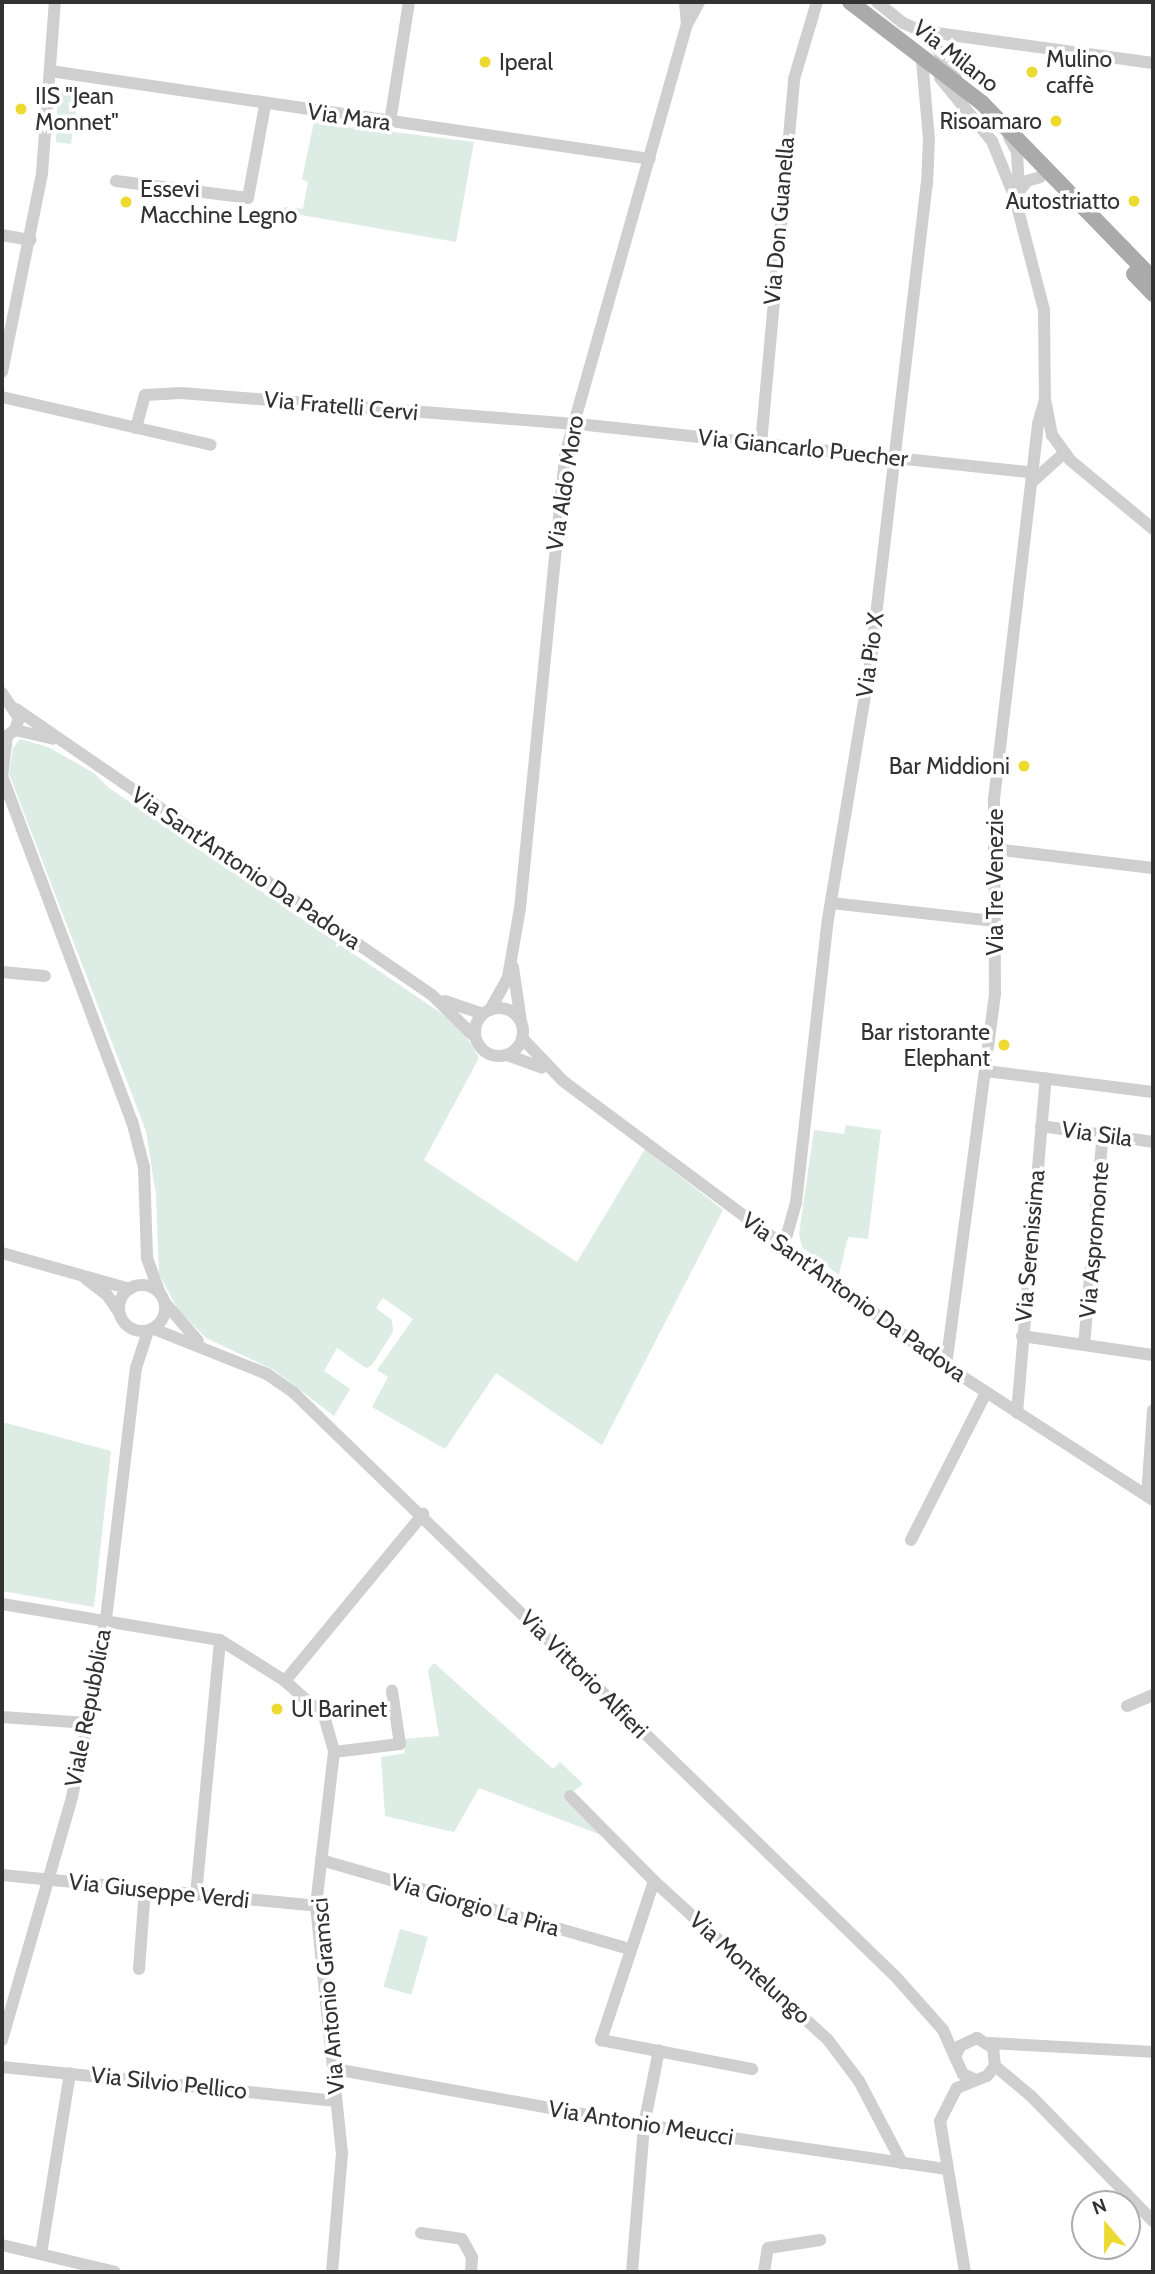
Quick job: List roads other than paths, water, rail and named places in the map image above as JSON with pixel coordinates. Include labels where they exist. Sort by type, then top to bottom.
[{"type":"main road","points":[[850,2],[893,36]]},
{"type":"main road","name":"Via Milano","points":[[893,36],[922,61],[942,70],[1153,294]]},
{"type":"main road","name":"Via Milano","points":[[893,36],[982,103],[1153,279]]},
{"type":"street","points":[[2,372],[31,240],[55,2]]},
{"type":"street","points":[[390,122],[410,2]]},
{"type":"street","name":"Via Aldo Moro","points":[[685,2],[687,24]]},
{"type":"street","name":"Via Aldo Moro","points":[[486,1012],[506,981],[512,956],[551,567],[572,423],[687,24],[699,2]]},
{"type":"street","name":"Via Don Guanella","points":[[761,444],[780,200],[798,54],[817,2]]},
{"type":"street","points":[[877,2],[902,23],[931,33],[1153,63]]},
{"type":"street","points":[[931,33],[942,70],[992,141],[1017,194],[1044,310],[1045,399],[1061,451]]},
{"type":"street","points":[[942,70],[947,48],[965,38]]},
{"type":"street","name":"Via Pio X","points":[[784,1245],[796,1203],[831,904],[871,658],[928,171],[922,61]]},
{"type":"street","points":[[942,70],[968,91]]},
{"type":"street","name":"Via Mara","points":[[50,71],[265,105],[650,159]]},
{"type":"street","points":[[982,103],[1017,152],[1017,194]]},
{"type":"street","points":[[116,181],[248,198],[265,105]]},
{"type":"street","points":[[1017,194],[1040,177]]},
{"type":"street","points":[[2,235],[31,240]]},
{"type":"street","name":"Via Fratelli Cervi","points":[[136,428],[142,399],[153,392],[572,423]]},
{"type":"street","points":[[2,397],[211,445]]},
{"type":"street","name":"Via Tre Venezie","points":[[946,1366],[995,989],[995,799],[1034,456],[1045,399]]},
{"type":"street","name":"Via Giancarlo Puecher","points":[[572,423],[894,458],[1032,478]]},
{"type":"street","points":[[1034,456],[1046,446],[1061,451],[1153,529]]},
{"type":"street","points":[[1032,478],[1061,451]]},
{"type":"street","points":[[7,701],[8,736],[2,777],[132,1121],[144,1167],[147,1258],[162,1297],[164,1318],[151,1330],[129,1328],[107,1295],[83,1277]]},
{"type":"street","name":"Via Sant'Antonio Da Padova","points":[[7,701],[60,741],[432,995],[475,1037]]},
{"type":"street","name":"Via Sant'Antonio Da Padova","points":[[8,736],[60,741]]},
{"type":"street","points":[[994,849],[1153,868]]},
{"type":"street","points":[[831,904],[995,921]]},
{"type":"street","name":"Via Aldo Moro","points":[[512,956],[521,1022]]},
{"type":"street","points":[[2,972],[45,976]]},
{"type":"street","name":"Via Sant'Antonio Da Padova","points":[[432,995],[486,1012]]},
{"type":"street","points":[[509,1010],[521,1022],[522,1038],[507,1055],[490,1055],[475,1037],[486,1012],[509,1010]]},
{"type":"street","name":"Via Sant'Antonio Da Padova","points":[[522,1038],[563,1081],[946,1366],[1150,1498]]},
{"type":"street","name":"Via Sant'Antonio Da Padova","points":[[507,1055],[563,1081]]},
{"type":"street","points":[[986,1071],[1153,1092]]},
{"type":"street","name":"Via Serenissima","points":[[1017,1413],[1046,1078]]},
{"type":"street","name":"Via Sila","points":[[1041,1126],[1153,1142]]},
{"type":"street","name":"Via Aspromonte","points":[[1084,1345],[1103,1135]]},
{"type":"street","points":[[2,1254],[131,1288],[146,1285],[162,1297]]},
{"type":"street","points":[[119,1312],[121,1298],[131,1288],[147,1258]]},
{"type":"street","name":"Via Vittorio Alfieri","points":[[162,1297],[204,1346]]},
{"type":"street","name":"Viale Repubblica","points":[[129,1328],[136,1368]]},
{"type":"street","name":"Via Vittorio Alfieri","points":[[151,1330],[204,1346],[267,1374],[294,1393],[423,1514],[896,1977],[943,2030],[956,2060]]},
{"type":"street","name":"Viale Repubblica","points":[[2,2040],[6,2007],[48,1880],[88,1723],[106,1619],[136,1368],[151,1330]]},
{"type":"street","points":[[1022,1336],[1153,1355]]},
{"type":"street","points":[[911,1540],[986,1393]]},
{"type":"street","points":[[1150,1498],[1153,1410]]},
{"type":"street","points":[[285,1681],[423,1514]]},
{"type":"street","name":"Via Antonio Gramsci","points":[[2,1604],[106,1619],[220,1640],[285,1681],[324,1716],[334,1752],[316,1906],[342,2153],[332,2272]]},
{"type":"street","points":[[196,1895],[220,1640]]},
{"type":"street","points":[[334,1752],[400,1744],[392,1691]]},
{"type":"street","points":[[1127,1706],[1153,1695]]},
{"type":"street","points":[[2,1717],[88,1723]]},
{"type":"street","name":"Via Montelungo","points":[[570,1796],[654,1881],[828,2040],[859,2081],[902,2163]]},
{"type":"street","name":"Via Giorgio La Pira","points":[[321,1860],[629,1950]]},
{"type":"street","name":"Via Giuseppe Verdi","points":[[2,1875],[316,1906]]},
{"type":"street","points":[[654,1881],[601,2040],[752,2069]]},
{"type":"street","points":[[139,1969],[145,1890]]},
{"type":"street","name":"Via Vittorio Alfieri","points":[[943,2030],[965,2041]]},
{"type":"street","points":[[965,2272],[940,2121],[950,2097],[956,2060],[965,2041],[977,2038],[989,2043],[1022,2047],[1153,2052]]},
{"type":"street","points":[[988,2070],[989,2043]]},
{"type":"street","points":[[950,2097],[1022,2047]]},
{"type":"street","points":[[632,2272],[644,2125],[659,2050]]},
{"type":"street","points":[[956,2060],[963,2074],[988,2070],[1018,2085],[1153,2221]]},
{"type":"street","name":"Via Silvio Pellico","points":[[2,2067],[336,2101]]},
{"type":"street","name":"Via Antonio Meucci","points":[[335,2069],[644,2125],[947,2169]]},
{"type":"street","points":[[40,2254],[70,2073]]},
{"type":"street","points":[[421,2233],[462,2239],[472,2257],[471,2272]]},
{"type":"street","points":[[764,2272],[768,2248],[820,2240]]},
{"type":"street","points":[[2,2245],[115,2272]]},
{"type":"street","points":[[54,2272],[60,2258]]},
{"type":"place","name":"Iperal","points":[[485,62]]},
{"type":"place","name":"Mulino caffè","points":[[1032,72]]},
{"type":"place","name":"IIS \"Jean Monnet\"","points":[[21,109]]},
{"type":"place","name":"Risoamaro","points":[[1056,121]]},
{"type":"place","name":"Autostriatto","points":[[1134,201]]},
{"type":"place","name":"Essevi Macchine Legno","points":[[126,202]]},
{"type":"place","name":"Bar Middioni","points":[[1024,766]]},
{"type":"place","name":"Bar ristorante Elephant","points":[[1004,1045]]},
{"type":"place","name":"Ul Barinet","points":[[277,1709]]}]
